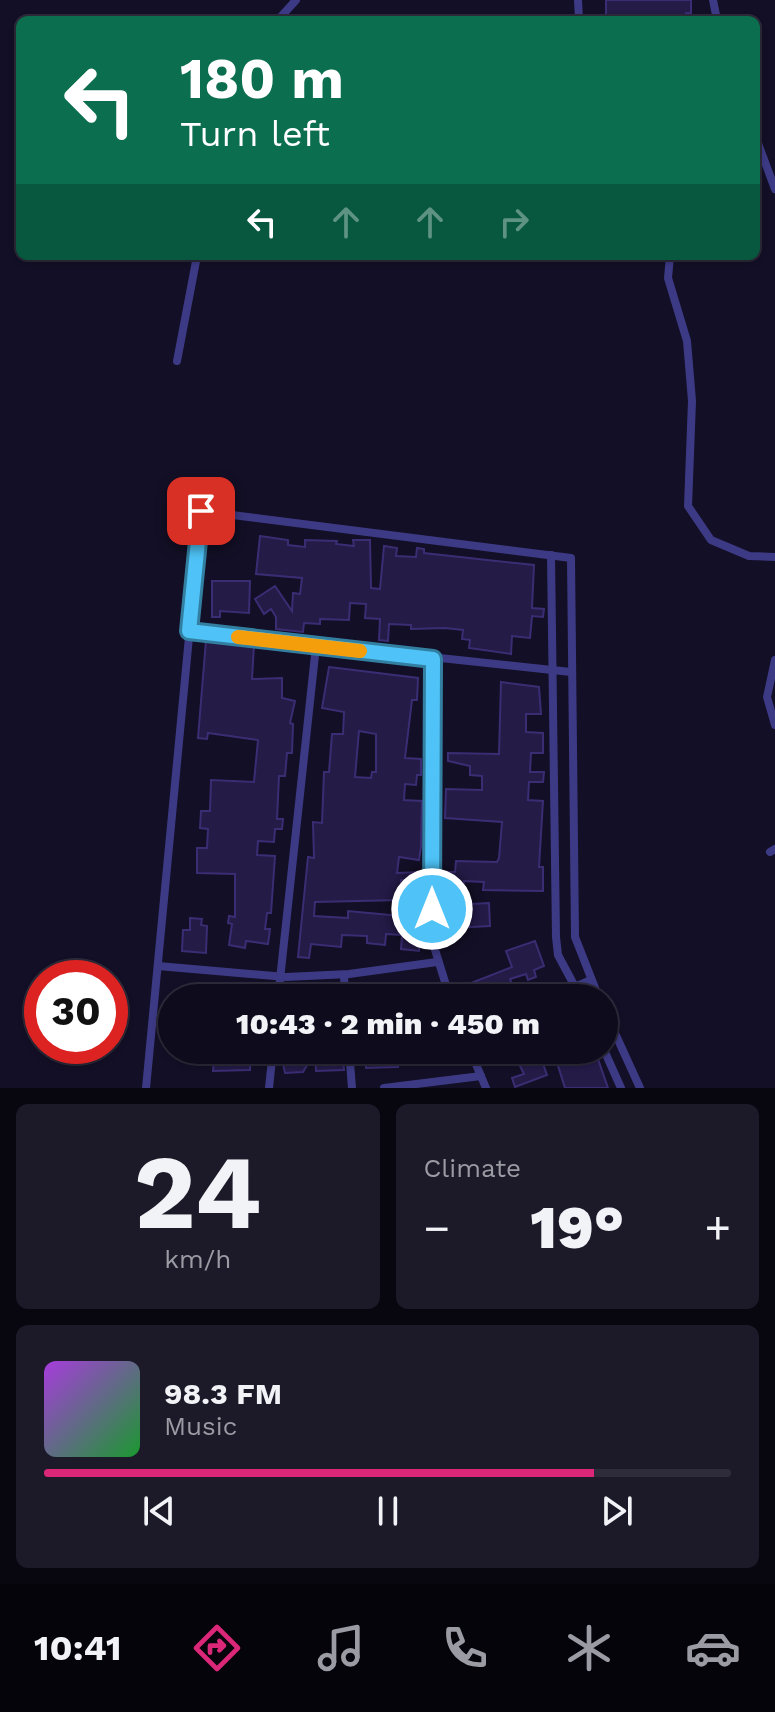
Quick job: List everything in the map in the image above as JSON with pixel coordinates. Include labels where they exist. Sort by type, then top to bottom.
[{"type":"street","points":[[282,16],[296,0]]},
{"type":"street","points":[[760,161],[775,189]]},
{"type":"street","points":[[177,361],[196,260]]},
{"type":"street","points":[[670,260],[668,278],[687,341],[692,401],[688,506],[711,540],[749,556],[775,557]]},
{"type":"street","points":[[153,1088],[146,1088],[201,511],[571,558],[575,937],[593,984]]},
{"type":"street","points":[[551,555],[556,937],[558,955],[574,984]]},
{"type":"street","points":[[189,631],[571,672]]},
{"type":"street","points":[[279,984],[316,646]]},
{"type":"street","points":[[433,659],[432,940],[445,984]]},
{"type":"street","points":[[775,660],[767,697],[775,725]]},
{"type":"street","points":[[158,966],[280,977],[344,975],[437,962]]},
{"type":"street","points":[[344,975],[344,984]]},
{"type":"street","points":[[582,984],[591,980]]},
{"type":"street","points":[[618,1040],[640,1088]]},
{"type":"street","points":[[269,1088],[272,1064]]},
{"type":"street","points":[[350,1064],[352,1088]]},
{"type":"street","points":[[476,1064],[486,1088]]},
{"type":"street","points":[[610,1064],[621,1088]]},
{"type":"street","points":[[384,1088],[481,1076]]},
{"type":"building","points":[[606,0],[691,0],[691,13],[686,13],[686,16],[606,16]]},
{"type":"building","points":[[260,536],[288,540],[288,545],[305,547],[305,540],[337,541],[336,544],[354,546],[353,540],[370,540],[371,588],[380,589],[384,546],[397,548],[396,556],[416,557],[417,548],[424,549],[424,553],[534,565],[532,608],[544,609],[543,617],[532,616],[530,638],[512,636],[511,654],[469,648],[470,640],[462,639],[463,630],[445,628],[411,629],[411,625],[389,624],[388,641],[379,640],[380,619],[365,618],[366,604],[350,603],[349,620],[320,619],[320,624],[304,623],[303,632],[276,629],[276,617],[271,609],[264,614],[255,599],[275,586],[292,611],[293,593],[300,594],[302,578],[256,574]]},
{"type":"building","points":[[212,581],[250,581],[249,613],[220,611],[220,617],[212,617]]},
{"type":"building","points":[[206,640],[254,645],[252,679],[282,678],[282,698],[295,701],[290,723],[293,724],[292,753],[287,753],[285,776],[279,776],[277,819],[283,819],[282,829],[275,829],[274,842],[258,841],[257,855],[275,856],[271,913],[267,913],[265,929],[270,929],[268,944],[246,941],[245,948],[229,945],[232,924],[228,923],[229,916],[235,917],[235,874],[197,873],[197,848],[207,848],[208,829],[200,828],[201,811],[210,811],[211,780],[254,782],[258,740],[208,733],[207,739],[198,738]]},
{"type":"building","points":[[329,667],[418,678],[417,700],[412,700],[405,758],[421,759],[421,775],[417,775],[416,785],[405,784],[404,800],[422,801],[421,847],[419,860],[399,857],[397,873],[421,872],[421,880],[401,880],[401,900],[315,902],[314,916],[348,918],[348,911],[422,918],[419,951],[401,949],[402,935],[386,934],[385,945],[367,943],[367,936],[342,935],[341,947],[311,944],[309,958],[298,957],[308,857],[314,858],[313,822],[322,823],[324,772],[329,772],[332,734],[343,734],[344,712],[322,708]],"holes":[[[359,731],[376,734],[376,772],[372,772],[371,778],[355,777]]]},
{"type":"building","points":[[501,682],[539,687],[541,714],[526,714],[526,732],[543,733],[543,753],[531,753],[530,772],[544,772],[543,782],[529,782],[528,800],[543,801],[539,867],[543,867],[543,891],[483,890],[484,882],[464,881],[463,892],[447,891],[448,872],[455,872],[456,861],[497,862],[499,858],[502,822],[445,818],[446,789],[482,790],[482,776],[470,775],[470,766],[448,761],[448,753],[499,754]]},
{"type":"building","points":[[489,903],[490,926],[453,928],[452,905]]},
{"type":"building","points":[[190,918],[202,919],[201,925],[207,926],[206,953],[182,951],[183,930],[190,930]]},
{"type":"building","points":[[535,941],[544,966],[534,970],[536,977],[528,980],[526,974],[510,979],[512,984],[469,984],[512,967],[506,951]]},
{"type":"building","points":[[214,1064],[250,1064],[250,1070],[213,1071]]},
{"type":"building","points":[[283,1064],[308,1064],[303,1072],[285,1073]]},
{"type":"building","points":[[316,1064],[343,1064],[344,1070],[316,1071]]},
{"type":"building","points":[[366,1064],[398,1064],[398,1067],[366,1068]]},
{"type":"building","points":[[519,1064],[543,1064],[547,1075],[515,1087],[512,1078],[524,1074]]},
{"type":"building","points":[[557,1064],[600,1064],[608,1088],[565,1088]]},
{"type":"slow traffic","points":[[238,637],[360,651]]},
{"type":"route","points":[[201,511],[189,631],[433,659],[432,909]]}]
